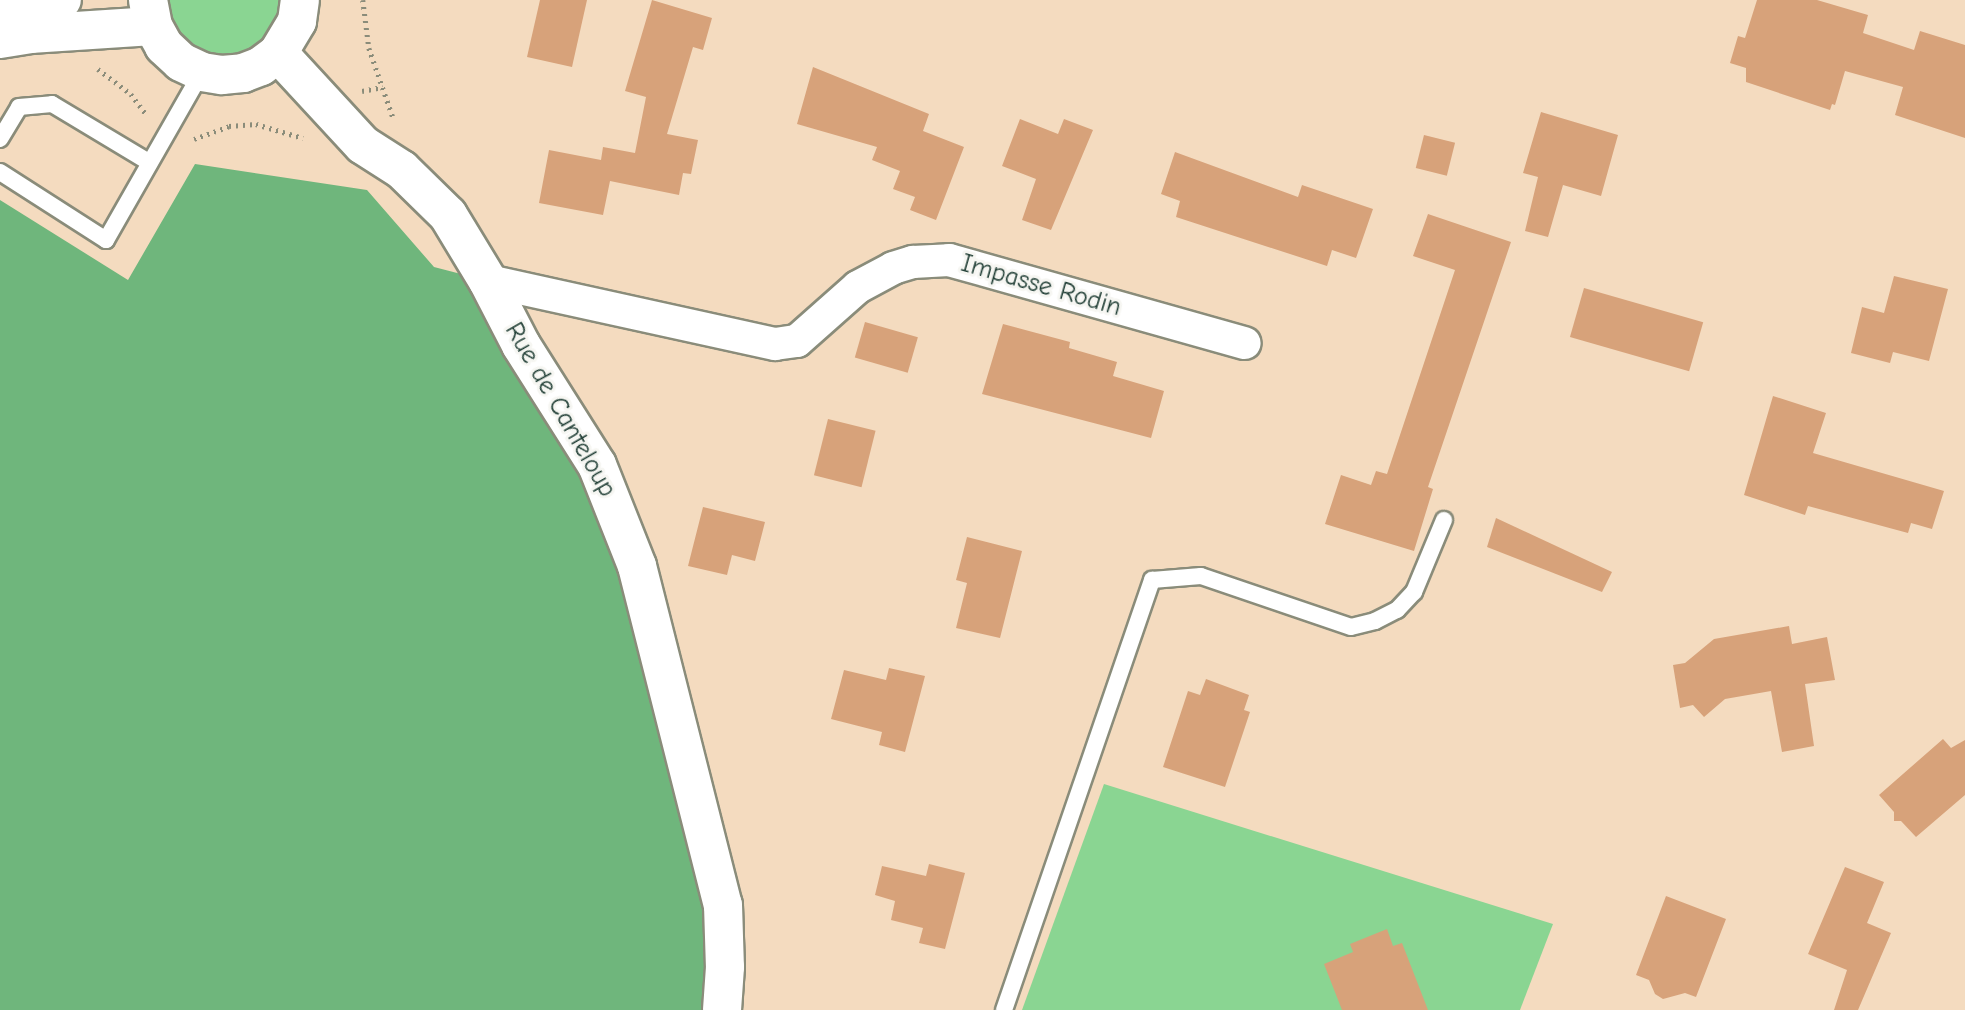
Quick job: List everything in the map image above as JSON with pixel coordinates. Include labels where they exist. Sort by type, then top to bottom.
[{"type":"street","points":[[0,12],[62,0]]},
{"type":"street","points":[[0,39],[151,13],[164,46],[181,62],[202,72],[243,74],[261,66],[278,53],[297,21],[300,0]]},
{"type":"street","name":"Rue de Canteloup","points":[[278,53],[363,145],[402,170],[448,215],[488,281],[521,345],[597,466],[638,566],[723,905],[725,967],[722,1010]]},
{"type":"street","name":"Impasse Rodin","points":[[488,281],[775,344],[797,341],[858,287],[893,268],[913,262],[949,260],[1245,343]]},
{"type":"lane","points":[[0,172],[106,240],[202,72]]},
{"type":"lane","points":[[0,139],[19,107],[52,104],[150,163]]},
{"type":"lane","points":[[1004,1010],[1152,580],[1201,576],[1351,627],[1375,621],[1397,610],[1414,592],[1444,520]]},
{"type":"path","points":[[363,0],[369,48],[383,87]]},
{"type":"green space","points":[[167,0],[281,0],[280,15],[272,33],[258,47],[240,56],[222,58],[204,54],[188,46],[176,33],[169,16]]},
{"type":"green space","points":[[195,164],[367,190],[434,267],[488,281],[597,465],[723,905],[722,1010],[0,1010],[0,200],[128,280]]},
{"type":"green space","points":[[1104,784],[1553,924],[1520,1010],[1022,1010]]},
{"type":"building","points":[[540,0],[587,0],[572,67],[527,57]]},
{"type":"building","points":[[652,0],[712,18],[703,50],[693,47],[667,134],[698,140],[691,174],[683,173],[679,195],[610,181],[603,215],[539,203],[549,150],[601,160],[603,147],[635,153],[646,97],[625,91]]},
{"type":"building","points":[[1757,0],[1817,0],[1868,15],[1863,33],[1914,50],[1920,31],[1965,45],[1965,138],[1895,115],[1903,87],[1845,71],[1835,105],[1832,104],[1830,110],[1746,82],[1746,68],[1730,63],[1738,36],[1745,38]]},
{"type":"building","points":[[813,67],[929,114],[923,131],[964,147],[936,220],[910,210],[915,197],[893,189],[900,171],[872,160],[877,147],[797,124]]},
{"type":"building","points":[[1541,112],[1618,135],[1601,196],[1563,185],[1548,237],[1525,231],[1538,177],[1523,173]]},
{"type":"building","points":[[1020,119],[1058,134],[1064,119],[1093,130],[1051,230],[1022,220],[1036,179],[1002,166]]},
{"type":"building","points":[[1424,135],[1455,143],[1447,176],[1416,168]]},
{"type":"building","points":[[1175,152],[1298,197],[1302,185],[1373,209],[1356,258],[1332,250],[1327,266],[1176,217],[1180,201],[1161,194]]},
{"type":"building","points":[[1428,214],[1511,242],[1428,487],[1433,489],[1414,551],[1325,524],[1341,475],[1371,485],[1376,471],[1387,474],[1455,270],[1413,256]]},
{"type":"building","points":[[1894,276],[1948,289],[1929,361],[1893,352],[1890,363],[1851,353],[1862,307],[1884,313]]},
{"type":"building","points":[[1584,288],[1703,322],[1689,371],[1570,337]]},
{"type":"building","points":[[865,322],[918,337],[908,373],[855,358]]},
{"type":"building","points":[[1003,324],[1070,342],[1069,348],[1117,362],[1113,376],[1164,391],[1151,438],[982,394]]},
{"type":"building","points":[[1773,396],[1826,413],[1813,453],[1944,491],[1932,529],[1911,523],[1908,533],[1808,506],[1805,515],[1744,495]]},
{"type":"building","points":[[828,419],[876,431],[862,487],[814,475]]},
{"type":"building","points":[[703,507],[765,522],[755,561],[732,555],[727,575],[688,566]]},
{"type":"building","points":[[1496,518],[1612,572],[1602,592],[1487,547]]},
{"type":"building","points":[[967,537],[1022,551],[1000,638],[956,628],[967,583],[956,580]]},
{"type":"building","points":[[1789,626],[1792,644],[1827,637],[1835,680],[1805,684],[1814,746],[1782,752],[1771,691],[1725,699],[1704,717],[1693,705],[1680,708],[1673,665],[1685,663],[1714,639]]},
{"type":"building","points":[[889,668],[925,676],[905,752],[879,745],[882,732],[831,719],[844,670],[886,680]]},
{"type":"building","points":[[1206,679],[1249,695],[1244,710],[1250,712],[1225,787],[1163,767],[1188,691],[1200,695]]},
{"type":"building","points":[[1943,739],[1951,748],[1965,740],[1965,795],[1916,837],[1901,821],[1894,821],[1894,812],[1879,795]]},
{"type":"building","points":[[929,864],[965,873],[945,949],[919,943],[923,928],[891,920],[895,901],[875,895],[882,866],[926,876]]},
{"type":"building","points":[[1845,867],[1884,882],[1867,923],[1891,933],[1858,1010],[1834,1010],[1847,970],[1808,954]]},
{"type":"building","points":[[1666,896],[1726,919],[1696,997],[1685,993],[1663,999],[1655,994],[1649,980],[1636,975]]},
{"type":"building","points":[[1387,929],[1393,946],[1402,943],[1428,1010],[1342,1010],[1324,964],[1353,952],[1350,944]]}]
